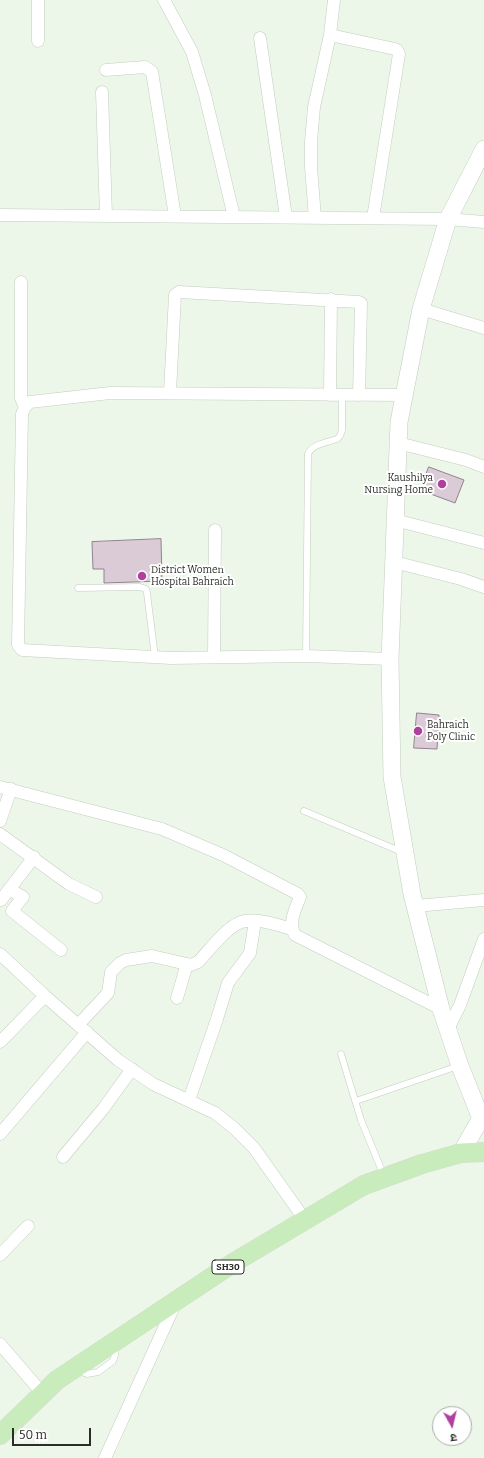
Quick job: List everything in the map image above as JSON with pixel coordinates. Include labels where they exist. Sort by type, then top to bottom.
[{"type":"main road","points":[[461,1153],[483,1120],[460,1066],[441,1009],[405,853],[392,777],[390,659],[399,422],[422,309],[448,219],[484,149]]},
{"type":"main road","name":"SH30","points":[[0,1434],[57,1380],[233,1263],[364,1185],[422,1164],[461,1153],[484,1152]]},
{"type":"street","points":[[38,0],[38,41]]},
{"type":"street","points":[[164,0],[192,52],[205,95],[234,217]]},
{"type":"street","points":[[316,218],[311,168],[311,141],[314,107],[330,35],[334,0]]},
{"type":"street","points":[[330,35],[395,49],[399,54],[373,218]]},
{"type":"street","points":[[260,38],[286,217]]},
{"type":"street","points":[[106,70],[145,67],[152,72],[175,216]]},
{"type":"street","points":[[102,92],[106,216]]},
{"type":"street","points":[[0,215],[448,219],[484,222]]},
{"type":"street","points":[[21,282],[21,398],[25,407]]},
{"type":"street","points":[[170,393],[175,295],[179,292],[331,299],[357,301],[361,303],[359,395]]},
{"type":"street","points":[[331,299],[336,395]]},
{"type":"street","points":[[422,309],[484,328]]},
{"type":"street","points":[[390,659],[306,656],[155,657],[22,650],[18,645],[22,414],[25,407],[30,402],[110,393],[404,395]]},
{"type":"street","points":[[398,443],[466,460],[484,467]]},
{"type":"street","points":[[395,520],[484,543]]},
{"type":"street","points":[[214,657],[215,530]]},
{"type":"street","points":[[394,562],[461,579],[484,587]]},
{"type":"street","points":[[0,822],[6,788],[162,829],[223,855],[298,894],[300,897],[291,924],[295,935],[441,1009]]},
{"type":"street","points":[[0,834],[34,857],[69,884],[96,898]]},
{"type":"street","points":[[1,900],[34,857]]},
{"type":"street","points":[[9,890],[23,897],[12,911],[61,950]]},
{"type":"street","points":[[416,906],[484,900]]},
{"type":"street","points":[[0,1134],[82,1029],[108,993],[111,972],[120,963],[126,960],[152,956],[191,965],[198,962],[230,928],[244,921],[267,923],[292,929]]},
{"type":"street","points":[[189,1100],[228,983],[250,954],[255,921]]},
{"type":"street","points":[[448,1030],[460,1005],[483,941]]},
{"type":"street","points":[[2,961],[45,996],[118,1060],[153,1084],[215,1113],[234,1128],[254,1148],[305,1220]]},
{"type":"street","points":[[177,998],[187,964]]},
{"type":"street","points":[[0,1042],[45,996]]},
{"type":"street","points":[[63,1157],[103,1109],[132,1069]]},
{"type":"street","points":[[0,1255],[28,1226]]},
{"type":"street","points":[[106,1458],[177,1300]]},
{"type":"street","points":[[0,1344],[43,1394]]},
{"type":"lane","points":[[306,656],[308,454],[314,447],[337,439],[340,436],[342,430],[336,395]]},
{"type":"lane","points":[[78,588],[140,587],[146,589],[148,593],[155,657]]},
{"type":"lane","points":[[304,811],[405,853]]},
{"type":"lane","points":[[341,1054],[361,1120],[385,1177]]},
{"type":"lane","points":[[356,1101],[460,1066]]},
{"type":"building","points":[[429,467],[464,480],[455,503],[420,490]]},
{"type":"building","points":[[161,539],[162,581],[104,583],[104,569],[93,569],[92,542]]},
{"type":"building","points":[[417,713],[439,715],[437,749],[414,748]]},
{"type":"place","name":"Kaushilya Nursing Home","points":[[442,484]]},
{"type":"place","name":"District Women Hospital Bahraich","points":[[142,576]]},
{"type":"place","name":"Bahraich Poly Clinic","points":[[418,731]]}]
